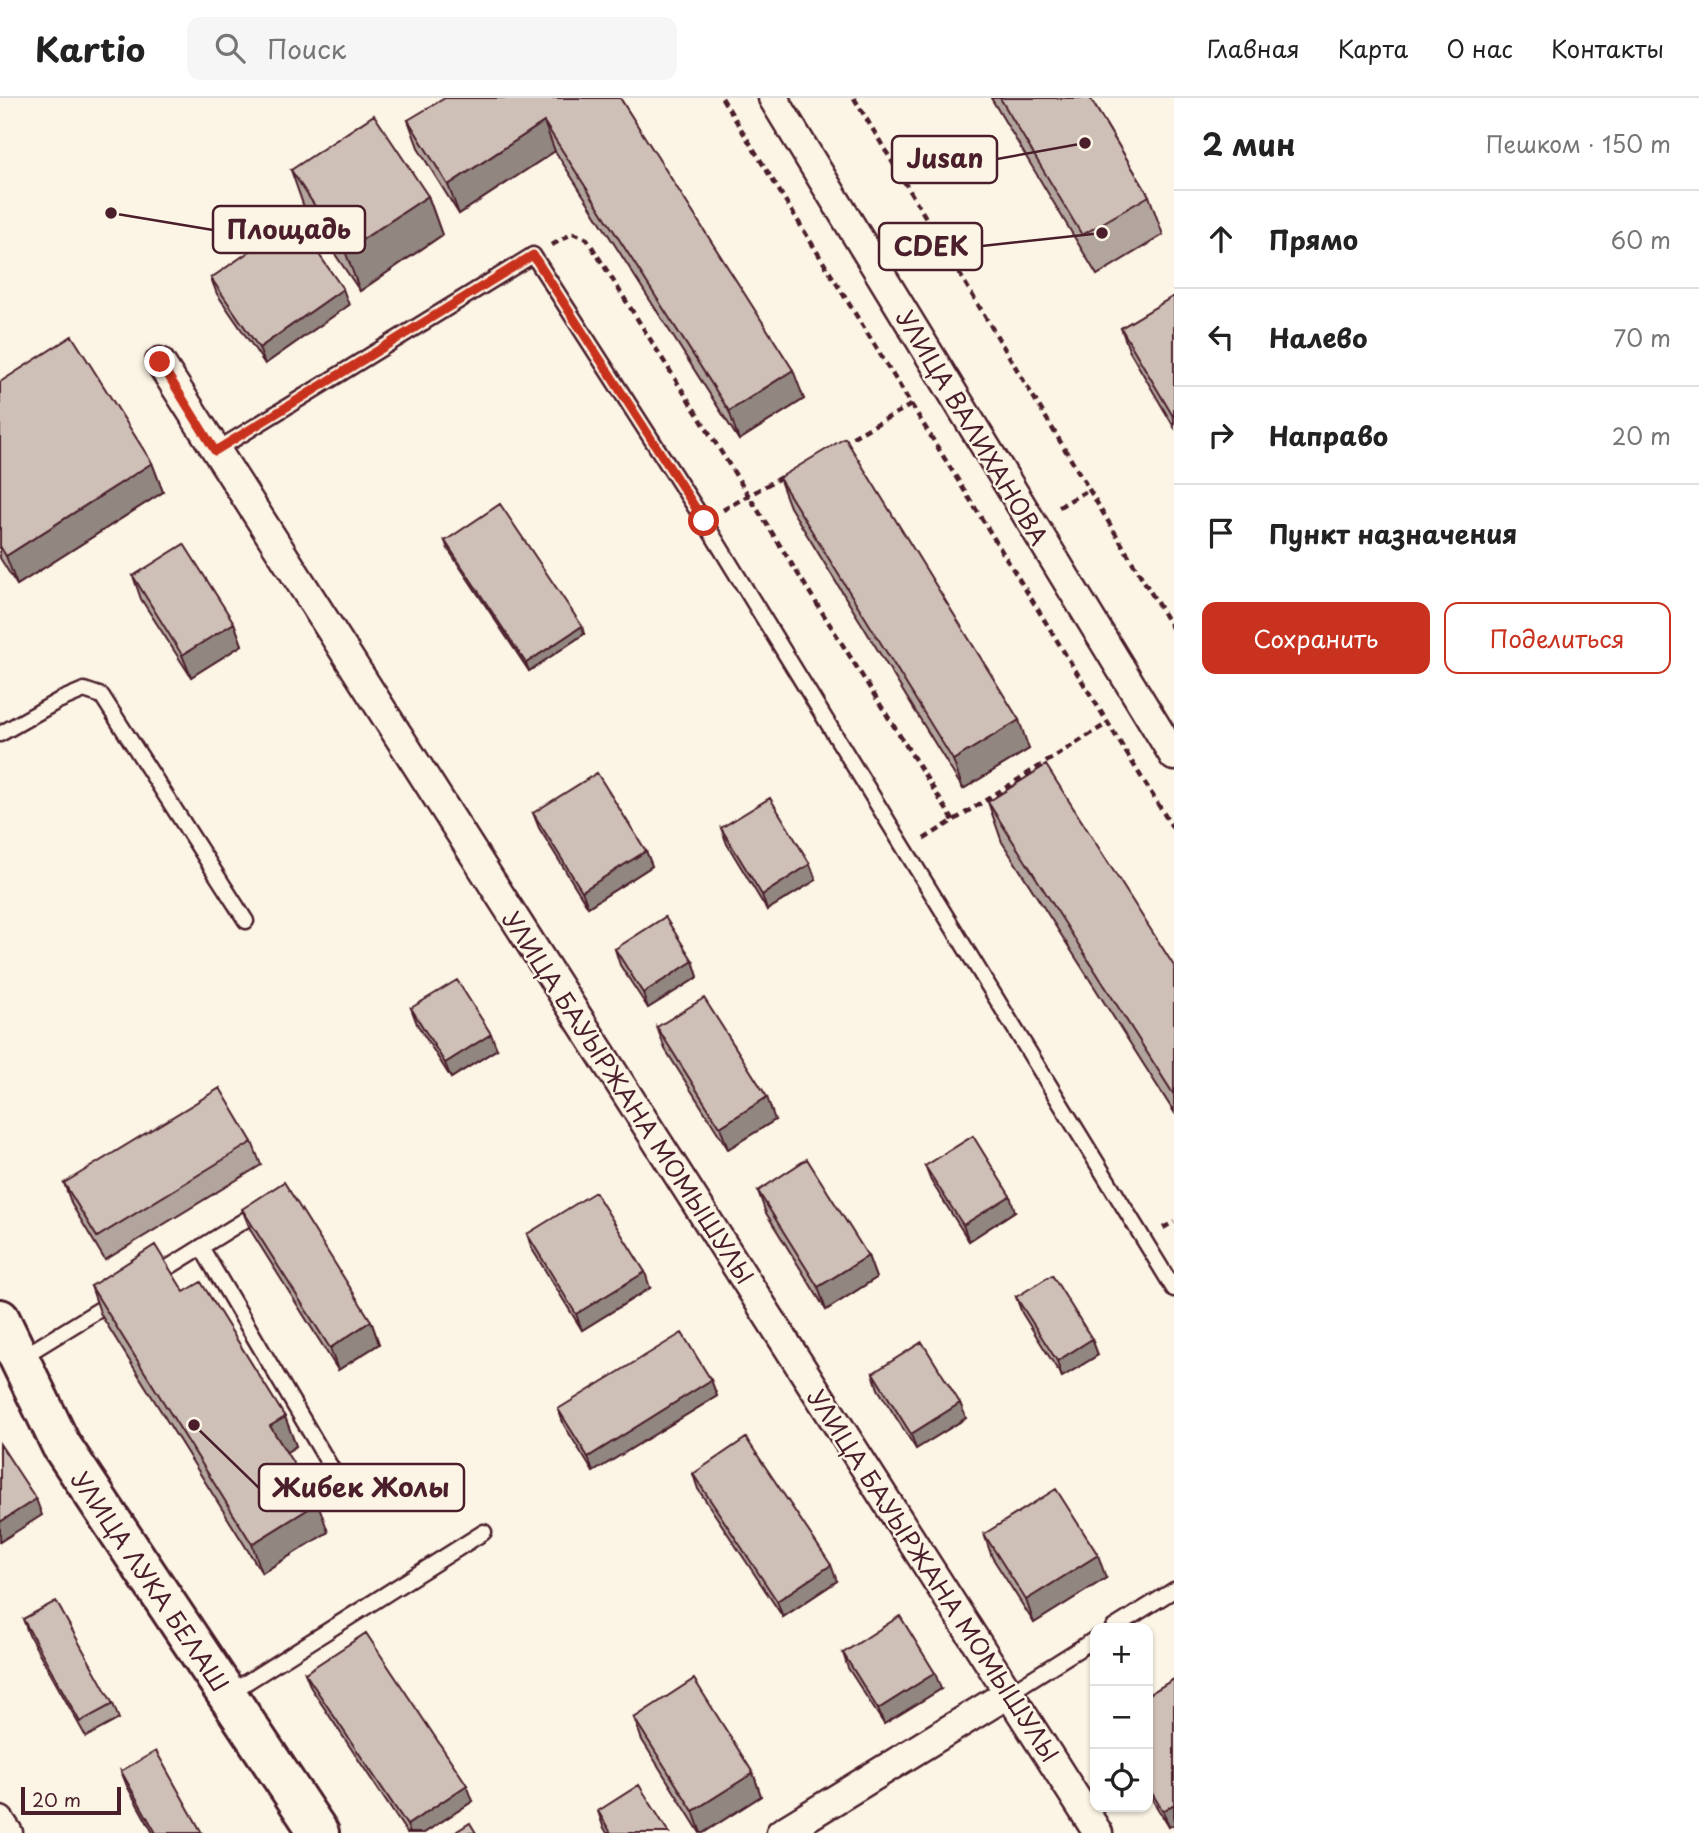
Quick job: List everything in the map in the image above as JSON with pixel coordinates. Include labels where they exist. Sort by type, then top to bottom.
[{"type":"main road","name":"УЛИЦА ЛУКА БЕЛАШ","points":[[0,1319],[61,1445],[318,1833]]},
{"type":"street","name":"УЛИЦА ВАЛИХАНОВА","points":[[773,98],[1174,756]]},
{"type":"street","name":"УЛИЦА БАУЫРЖАНА МОМЫШУЛЫ","points":[[160,362],[1098,1833]]},
{"type":"street","points":[[781,1833],[1009,1693]]},
{"type":"street","points":[[0,1821],[8,1833]]},
{"type":"lane","points":[[215,451],[533,255],[704,521],[1174,1289]]},
{"type":"lane","points":[[0,734],[83,690],[102,696],[246,921]]},
{"type":"lane","points":[[19,1359],[276,1201]]},
{"type":"lane","points":[[201,1247],[339,1481]]},
{"type":"lane","points":[[226,1695],[484,1532]]},
{"type":"lane","points":[[1121,1623],[1174,1590]]},
{"type":"lane","points":[[1009,1693],[1090,1642]]},
{"type":"path","points":[[722,98],[1174,830]]},
{"type":"path","points":[[854,98],[1174,631]]},
{"type":"path","points":[[533,255],[573,233],[587,239],[953,820]]},
{"type":"path","points":[[841,444],[912,405]]},
{"type":"path","points":[[704,521],[795,470]]},
{"type":"path","points":[[906,851],[1108,723]]},
{"type":"building","points":[[445,98],[620,98],[793,370],[729,411],[544,122],[448,185],[408,120]]},
{"type":"building","points":[[1000,98],[1090,98],[1149,196],[1082,235]]},
{"type":"building","points":[[374,115],[428,196],[345,251],[291,170]]},
{"type":"building","points":[[295,220],[343,289],[259,348],[211,278]]},
{"type":"building","points":[[1174,296],[1174,418],[1121,328]]},
{"type":"building","points":[[72,336],[152,463],[6,556],[0,546],[0,382]]},
{"type":"building","points":[[845,438],[1019,720],[953,760],[779,478]]},
{"type":"building","points":[[500,504],[582,626],[526,663],[445,541]]},
{"type":"building","points":[[184,544],[234,623],[182,655],[133,576]]},
{"type":"building","points":[[1046,765],[1174,966],[1174,1095],[988,802]]},
{"type":"building","points":[[597,773],[646,851],[582,891],[533,813]]},
{"type":"building","points":[[770,798],[810,864],[762,895],[721,828]]},
{"type":"building","points":[[665,917],[693,961],[643,993],[615,949]]},
{"type":"building","points":[[457,980],[491,1034],[445,1063],[411,1008]]},
{"type":"building","points":[[704,998],[767,1097],[720,1127],[657,1027]]},
{"type":"building","points":[[220,1088],[252,1142],[97,1237],[64,1183]]},
{"type":"building","points":[[973,1136],[1010,1196],[963,1225],[925,1166]]},
{"type":"building","points":[[807,1159],[868,1256],[818,1287],[758,1191]]},
{"type":"building","points":[[284,1182],[371,1321],[330,1348],[242,1209]]},
{"type":"building","points":[[595,1192],[645,1272],[576,1314],[527,1234]]},
{"type":"building","points":[[155,1245],[184,1292],[201,1282],[285,1417],[270,1426],[318,1503],[252,1544],[91,1286]]},
{"type":"building","points":[[1052,1275],[1092,1339],[1057,1361],[1016,1297]]},
{"type":"building","points":[[682,1333],[711,1380],[588,1457],[558,1409]]},
{"type":"building","points":[[922,1342],[960,1403],[911,1434],[873,1373]]},
{"type":"building","points":[[746,1438],[831,1565],[777,1601],[693,1474]]},
{"type":"building","points":[[0,1444],[36,1499],[0,1522]]},
{"type":"building","points":[[1056,1489],[1098,1555],[1026,1600],[984,1534]]},
{"type":"building","points":[[56,1601],[113,1704],[80,1722],[23,1619]]},
{"type":"building","points":[[900,1616],[935,1673],[878,1709],[843,1653]]},
{"type":"building","points":[[366,1633],[467,1785],[407,1825],[305,1673]]},
{"type":"building","points":[[694,1679],[753,1773],[693,1811],[634,1718]]},
{"type":"building","points":[[1174,1679],[1174,1804],[1163,1811],[1153,1795],[1153,1692]]},
{"type":"building","points":[[156,1751],[202,1833],[156,1833],[121,1771]]},
{"type":"building","points":[[639,1785],[669,1833],[611,1833],[598,1811]]},
{"type":"building","points":[[470,1823],[476,1833],[454,1833]]},
{"type":"place","name":"Jusan","points":[[1085,143]]},
{"type":"place","name":"Площадь","points":[[111,213]]},
{"type":"place","name":"CDEK","points":[[1102,233]]},
{"type":"place","name":"Жибек Жолы","points":[[194,1425]]},
{"type":"route","points":[[160,362],[215,451],[533,255],[704,521]]}]
